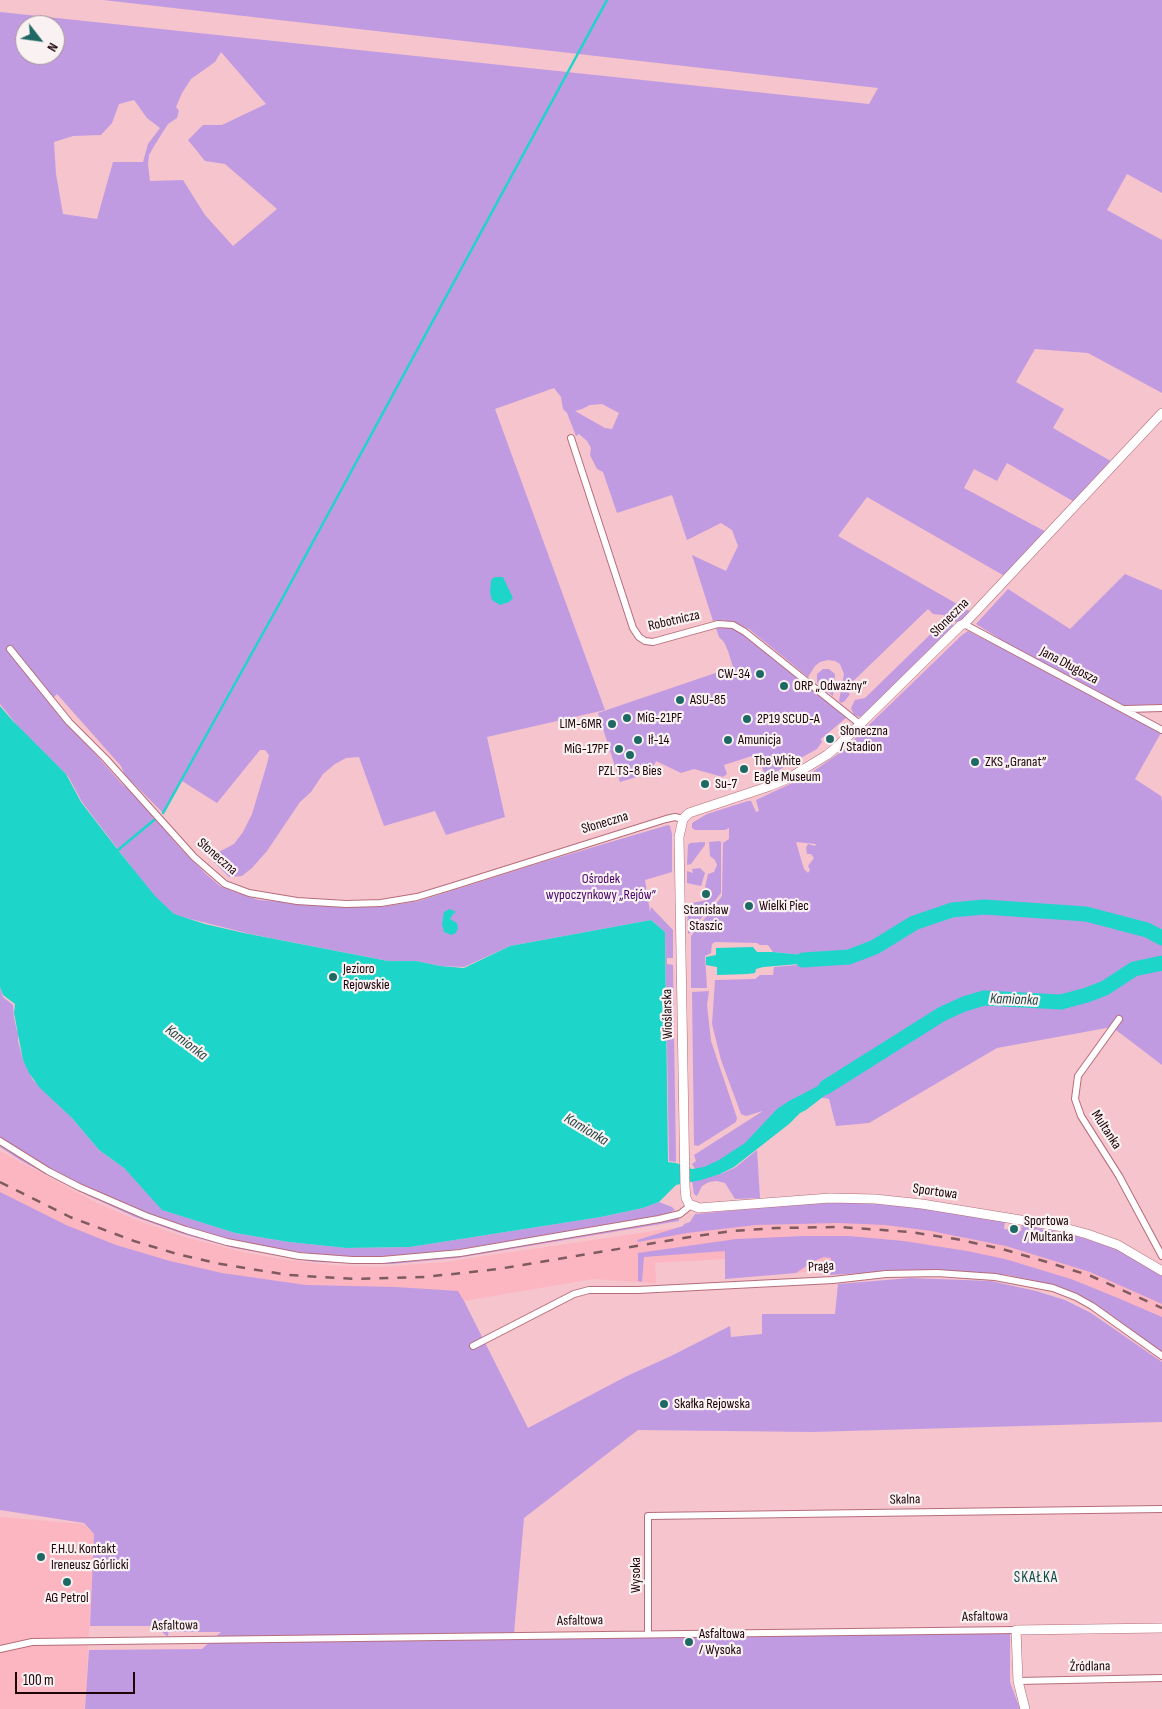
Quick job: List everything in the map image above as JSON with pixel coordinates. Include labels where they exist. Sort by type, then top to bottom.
[{"type":"street","name":"Słoneczna","points":[[10,650],[69,722],[194,857],[225,884],[249,893],[298,901],[346,904],[381,903],[417,897],[662,820],[675,817],[683,819],[694,811],[789,778],[827,755],[964,624],[1162,412]]},
{"type":"street","name":"Robotnicza","points":[[572,438],[633,628],[639,638],[652,642],[719,624],[733,625],[745,632],[861,724]]},
{"type":"street","name":"Jana Długosza","points":[[964,624],[1162,730]]},
{"type":"street","points":[[1124,710],[1162,708]]},
{"type":"street","name":"Wioślarska","points":[[683,819],[679,837],[684,1160],[686,1200],[692,1206]]},
{"type":"street","name":"Multanka","points":[[1119,1019],[1078,1076],[1075,1099],[1081,1116],[1120,1176],[1162,1256]]},
{"type":"street","points":[[0,1141],[79,1187],[154,1218],[227,1242],[308,1257],[382,1260],[460,1253],[659,1219],[680,1214],[692,1206]]},
{"type":"street","name":"Sportowa","points":[[692,1206],[699,1208],[830,1198],[875,1199],[922,1204],[1057,1226],[1088,1234],[1118,1245],[1162,1271]]},
{"type":"street","name":"Praga","points":[[473,1346],[574,1294],[589,1290],[833,1280],[886,1274],[937,1273],[995,1277],[1053,1288],[1092,1306],[1162,1356]]},
{"type":"street","name":"Skalna","points":[[648,1516],[1162,1509]]},
{"type":"street","name":"Wysoka","points":[[648,1516],[648,1634]]},
{"type":"street","name":"Asfaltowa","points":[[0,1649],[14,1645],[42,1642],[1162,1628]]},
{"type":"street","points":[[1016,1630],[1018,1681],[1025,1709]]},
{"type":"street","name":"Źródlana","points":[[1018,1681],[1162,1678]]},
{"type":"shaded area","points":[[0,1151],[93,1201],[134,1219],[188,1238],[252,1254],[331,1265],[378,1267],[445,1262],[727,1220],[930,1221],[1162,1290],[1162,1347],[1062,1283],[1009,1272],[887,1266],[728,1278],[727,1259],[655,1263],[656,1283],[593,1279],[464,1301],[197,1323],[0,1238]]},
{"type":"shaded area","points":[[0,1517],[83,1524],[94,1534],[85,1709],[0,1709]]},
{"type":"green space","name":"Ośrodek wypoczynkowy „Rejów”","points":[[103,0],[1162,0],[1162,193],[1127,174],[1107,210],[1162,240],[1162,393],[1088,353],[1035,349],[1016,382],[1064,409],[1053,428],[1116,464],[1078,504],[1007,463],[997,481],[974,469],[964,488],[1050,534],[1008,578],[867,497],[838,536],[973,613],[961,625],[943,615],[933,614],[928,609],[845,689],[850,694],[845,701],[841,703],[839,701],[844,674],[840,664],[828,660],[820,662],[808,677],[749,629],[736,623],[722,620],[713,621],[692,555],[726,571],[738,546],[732,530],[721,523],[687,540],[672,495],[617,513],[603,472],[597,469],[590,455],[591,448],[587,441],[579,434],[576,436],[567,413],[563,409],[561,397],[554,388],[495,409],[605,710],[487,737],[505,817],[446,835],[435,811],[384,826],[359,757],[346,758],[323,774],[311,792],[300,802],[267,851],[252,868],[242,876],[229,877],[213,861],[215,854],[234,844],[243,832],[252,814],[269,755],[265,750],[260,750],[217,803],[182,781],[164,814],[125,775],[121,766],[57,694],[49,702],[123,785],[133,793],[182,850],[206,874],[220,886],[259,900],[334,906],[381,907],[419,901],[543,862],[668,825],[670,826],[672,834],[672,872],[645,880],[650,912],[651,907],[673,930],[673,958],[667,958],[667,964],[673,965],[676,1162],[669,1161],[665,932],[651,920],[510,946],[464,967],[440,966],[415,961],[388,961],[250,934],[175,915],[155,897],[139,877],[82,802],[68,776],[20,729],[0,704],[0,12],[28,15],[15,15],[15,65],[65,65],[65,19],[869,104],[878,88]],"holes":[[[221,52],[266,104],[222,125],[203,125],[188,140],[205,161],[225,164],[277,209],[233,246],[205,215],[183,180],[150,181],[148,164],[149,155],[154,146],[168,124],[177,118],[179,111],[176,107],[191,79],[215,62]],[[134,100],[147,118],[160,128],[148,144],[143,162],[113,162],[97,219],[63,214],[56,174],[54,142],[73,136],[101,135],[112,123],[119,104]],[[602,404],[619,413],[612,429],[605,428],[575,411],[590,405]]]},
{"type":"green space","points":[[1125,574],[1162,590],[1162,704],[1125,706],[1120,704],[1034,660],[976,624],[1008,589],[1070,629]]},
{"type":"green space","points":[[942,623],[952,623],[953,626],[863,716],[854,715],[851,708],[855,700],[865,698]]},
{"type":"green space","points":[[723,626],[737,630],[744,635],[847,717],[821,739],[822,742],[817,749],[756,781],[755,776],[764,773],[758,754],[724,765],[727,774],[723,777],[694,769],[681,773],[656,761],[650,773],[620,782],[598,713],[733,667],[728,651],[724,642],[719,637],[716,628]]},
{"type":"green space","points":[[968,631],[1162,731],[1135,779],[1161,796],[1162,801],[1162,1065],[1112,1027],[997,1048],[869,1123],[836,1126],[829,1099],[802,1094],[736,1153],[701,1170],[696,1170],[692,1164],[696,1161],[694,1155],[763,1111],[746,1116],[741,1114],[721,1060],[712,1024],[715,980],[755,979],[760,975],[773,975],[774,967],[797,965],[822,957],[773,952],[768,945],[757,943],[715,942],[712,944],[711,953],[705,956],[707,988],[691,988],[691,936],[722,896],[723,843],[729,839],[729,828],[725,830],[695,830],[692,828],[692,823],[707,814],[748,801],[751,801],[756,812],[759,811],[756,800],[805,777],[841,752]],"holes":[[[796,842],[816,844],[815,846],[808,844],[806,848],[807,854],[811,854],[814,858],[808,866],[810,870],[808,873],[804,869]]]},
{"type":"green space","points":[[823,669],[829,669],[835,674],[833,696],[818,684],[817,674]]},
{"type":"green space","points":[[705,842],[705,845],[691,864],[687,865],[688,845],[690,843]]},
{"type":"green space","points":[[709,842],[721,842],[721,893],[689,934],[687,904],[707,900],[711,897],[711,890],[705,887],[708,874],[714,872],[717,865],[710,856]]},
{"type":"green space","points":[[700,868],[705,873],[701,886],[687,883],[687,871],[693,873],[692,869]]},
{"type":"green space","points":[[0,987],[3,997],[13,1005],[14,1018],[17,1031],[19,1032],[18,1041],[23,1060],[33,1080],[72,1118],[99,1150],[124,1168],[163,1210],[235,1233],[289,1242],[346,1248],[410,1247],[601,1217],[643,1208],[659,1202],[675,1210],[666,1214],[530,1238],[407,1256],[344,1257],[291,1251],[233,1241],[198,1232],[156,1217],[64,1177],[0,1139]]},
{"type":"green space","points":[[709,991],[707,1005],[711,1041],[737,1118],[736,1122],[698,1146],[694,1145],[692,992]]},
{"type":"green space","points":[[0,1145],[91,1196],[146,1219],[227,1245],[272,1255],[234,1248],[186,1235],[135,1217],[55,1179],[20,1160],[0,1147]]},
{"type":"green space","points":[[757,1150],[760,1198],[735,1199],[725,1183],[717,1181],[709,1182],[702,1186],[697,1196],[694,1194],[692,1181],[723,1173],[736,1167]]},
{"type":"green space","points":[[0,1192],[66,1225],[116,1245],[170,1261],[222,1273],[306,1285],[396,1287],[458,1291],[528,1428],[627,1376],[730,1326],[731,1337],[762,1334],[762,1314],[835,1314],[838,1284],[910,1278],[991,1281],[1036,1291],[1065,1300],[1091,1313],[1162,1362],[1162,1422],[812,1432],[638,1430],[524,1518],[514,1633],[1010,1629],[1010,1682],[1020,1709],[85,1709],[89,1650],[202,1649],[221,1632],[173,1632],[169,1627],[167,1636],[163,1633],[162,1626],[90,1626],[94,1534],[84,1523],[0,1510]]},
{"type":"green space","points":[[856,1202],[898,1205],[1005,1221],[1004,1229],[1021,1231],[1022,1225],[1077,1236],[1117,1249],[1162,1275],[1162,1304],[1090,1272],[1006,1246],[931,1231],[885,1225],[838,1223],[756,1225],[687,1233],[638,1242],[637,1240],[683,1226],[690,1222],[695,1214],[802,1204]]},
{"type":"green space","points":[[679,1217],[679,1221],[457,1258],[391,1264],[315,1262],[276,1255],[360,1263],[416,1261],[457,1256]]},
{"type":"green space","points":[[849,1236],[904,1241],[967,1251],[1005,1259],[1071,1279],[1162,1317],[1162,1353],[1093,1304],[1064,1290],[1040,1282],[1008,1275],[947,1271],[896,1271],[830,1275],[831,1258],[824,1257],[796,1273],[725,1279],[725,1251],[644,1257],[642,1282],[638,1281],[638,1253],[736,1239]]},
{"type":"water","points":[[495,577],[503,577],[513,598],[509,602],[500,605],[492,600],[490,592],[491,580]]},
{"type":"water","name":"Jezioro Rejowskie","points":[[0,706],[66,774],[81,802],[118,850],[155,896],[174,914],[205,924],[244,933],[388,961],[416,961],[464,968],[510,946],[651,920],[665,932],[668,1162],[692,1169],[704,1167],[719,1160],[745,1143],[777,1109],[789,1101],[841,1074],[845,1080],[800,1113],[789,1124],[734,1167],[701,1180],[676,1185],[659,1202],[643,1208],[601,1217],[410,1247],[346,1248],[289,1242],[235,1233],[162,1210],[124,1168],[99,1150],[72,1118],[39,1087],[23,1060],[14,1013],[15,1004],[3,995],[0,987]]},
{"type":"water","points":[[450,909],[456,912],[450,919],[457,923],[458,928],[456,933],[451,935],[444,932],[442,924],[444,912]]},
{"type":"water","points":[[753,947],[757,952],[823,957],[823,962],[763,967],[756,969],[755,973],[747,974],[717,975],[717,967],[706,965],[706,957],[716,955],[716,948]]},
{"type":"waterway","points":[[163,813],[282,599],[607,0]]},
{"type":"waterway","points":[[118,850],[154,820]]},
{"type":"waterway","name":"Kamionka","points":[[803,960],[849,957],[875,947],[914,923],[952,910],[984,907],[1086,914],[1147,930],[1162,938]]},
{"type":"waterway","name":"Kamionka","points":[[826,1087],[942,1014],[964,1004],[984,998],[1061,1002],[1105,988],[1134,969],[1162,963]]},
{"type":"railway","points":[[0,1182],[70,1217],[134,1241],[177,1254],[221,1264],[288,1275],[356,1279],[425,1277],[498,1269],[732,1231],[839,1227],[910,1232],[1002,1249],[1091,1276],[1162,1308]]},
{"type":"place","name":"CW-34","points":[[760,674]]},
{"type":"place","name":"ORP „Odważny”","points":[[784,686]]},
{"type":"place","name":"ASU-85","points":[[680,700]]},
{"type":"place","name":"MiG-21PF","points":[[627,718]]},
{"type":"place","name":"2P19 SCUD-A","points":[[747,719]]},
{"type":"place","name":"LIM-6MR","points":[[612,724]]},
{"type":"place","name":"Słoneczna / Stadion","points":[[830,739]]},
{"type":"place","name":"Ił-14","points":[[638,740]]},
{"type":"place","name":"Amunicja","points":[[728,740]]},
{"type":"place","name":"MiG-17PF","points":[[619,749]]},
{"type":"place","name":"PZL TS-8 Bies","points":[[630,755]]},
{"type":"place","name":"ZKS „Granat”","points":[[975,762]]},
{"type":"place","name":"The White Eagle Museum","points":[[744,769]]},
{"type":"place","name":"Su-7","points":[[705,784]]},
{"type":"place","name":"Stanisław Staszic","points":[[706,894]]},
{"type":"place","name":"Wielki Piec","points":[[749,906]]},
{"type":"place","name":"Jezioro Rejowskie","points":[[333,977]]},
{"type":"place","name":"Sportowa / Multanka","points":[[1014,1229]]},
{"type":"place","name":"Skałka Rejowska","points":[[664,1404]]},
{"type":"place","name":"F.H.U. Kontakt Ireneusz Górlicki","points":[[41,1557]]},
{"type":"place","name":"AG Petrol","points":[[67,1582]]},
{"type":"place","name":"Asfaltowa / Wysoka","points":[[689,1642]]},
{"type":"district","name":"SKAŁKA","points":[[1036,1578]]}]
